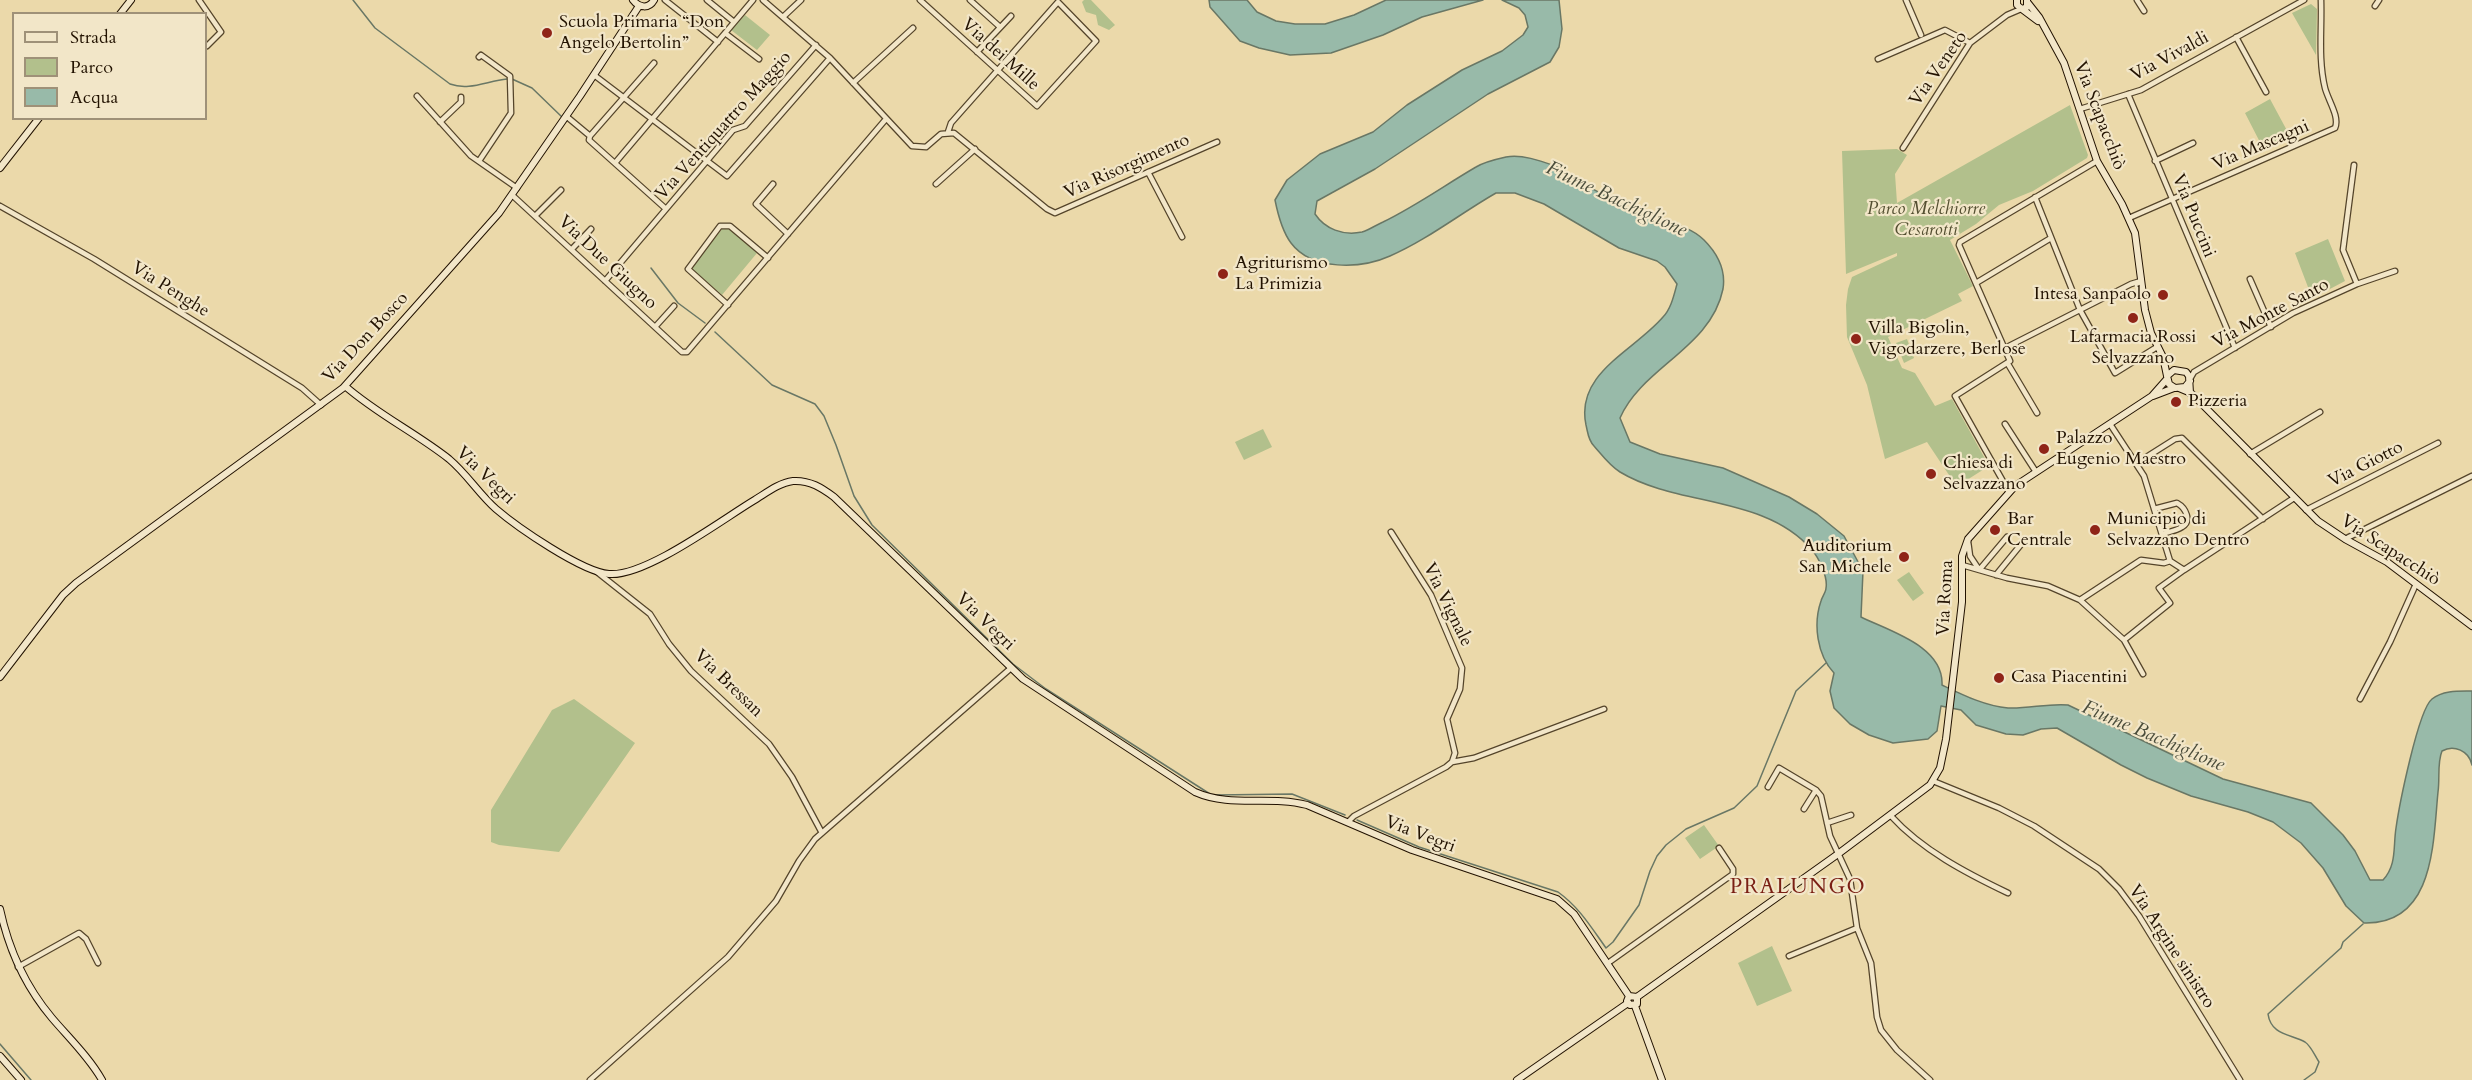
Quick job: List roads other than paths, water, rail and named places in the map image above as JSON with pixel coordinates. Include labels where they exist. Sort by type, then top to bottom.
[{"type":"street","points":[[122,12],[131,0]]},
{"type":"street","points":[[199,0],[221,32],[207,46]]},
{"type":"street","points":[[633,0],[639,6],[648,6],[654,1],[666,1],[718,42]]},
{"type":"street","points":[[707,0],[734,21]]},
{"type":"street","points":[[615,163],[753,0]]},
{"type":"street","points":[[763,0],[830,58],[912,146],[920,148],[930,145],[941,134],[948,132],[951,123],[1057,1]]},
{"type":"street","points":[[783,17],[801,0]]},
{"type":"street","name":"Via dei Mille","points":[[920,0],[1037,106],[1096,41],[1057,1]]},
{"type":"street","points":[[970,0],[1000,27]]},
{"type":"street","points":[[1906,0],[1921,35]]},
{"type":"street","points":[[2137,0],[2144,11]]},
{"type":"street","name":"Via Vivaldi","points":[[2080,109],[2141,90],[2304,0]]},
{"type":"street","name":"Via Mascagni","points":[[2129,218],[2336,127],[2337,122],[2325,89],[2321,61],[2321,0]]},
{"type":"street","points":[[2375,6],[2379,0]]},
{"type":"street","name":"Via Scapacchiò","points":[[2018,4],[2025,8],[2027,2]]},
{"type":"street","name":"Via Scapacchiò","points":[[2027,2],[2064,63],[2097,160],[2129,218],[2137,242],[2145,310],[2157,347],[2163,357],[2177,369]]},
{"type":"street","name":"Via Scapacchiò","points":[[2018,4],[2041,24]]},
{"type":"street","name":"Via Veneto","points":[[1903,148],[1971,43],[2018,4]]},
{"type":"street","name":"Via Don Bosco","points":[[0,676],[63,595],[76,583],[345,386],[484,231],[512,195],[639,6]]},
{"type":"street","points":[[977,52],[1011,16]]},
{"type":"street","points":[[854,82],[913,28]]},
{"type":"street","points":[[1878,59],[1945,30],[1971,43]]},
{"type":"street","points":[[725,33],[759,59]]},
{"type":"street","name":"Via Vivaldi","points":[[2236,37],[2266,92]]},
{"type":"street","name":"Via Ventiquattro Maggio","points":[[605,281],[733,130],[745,126],[816,45]]},
{"type":"street","points":[[479,57],[481,55],[510,79],[511,113],[479,161]]},
{"type":"street","points":[[594,75],[727,176],[830,58]]},
{"type":"street","points":[[590,136],[654,63]]},
{"type":"street","name":"Via Puccini","points":[[2128,94],[2235,348]]},
{"type":"street","points":[[417,96],[464,149],[517,188]]},
{"type":"street","points":[[440,122],[460,104],[462,97]]},
{"type":"street","points":[[566,116],[590,136],[589,140],[666,209]]},
{"type":"street","points":[[768,258],[730,226],[720,226],[688,269],[728,305],[789,234],[886,118]]},
{"type":"street","points":[[0,168],[37,120]]},
{"type":"street","name":"Via Risorgimento","points":[[948,132],[954,133],[1047,209],[1055,213],[1217,142]]},
{"type":"street","points":[[2156,161],[2193,143]]},
{"type":"street","points":[[936,184],[975,149]]},
{"type":"street","points":[[2037,413],[2008,364],[2010,361],[2005,348],[1958,249],[1960,242],[2097,160]]},
{"type":"street","points":[[2354,165],[2343,250],[2357,284]]},
{"type":"street","points":[[1148,172],[1182,237]]},
{"type":"street","points":[[772,184],[756,204],[789,234]]},
{"type":"street","points":[[536,215],[561,190]]},
{"type":"street","name":"Via Due Giugno","points":[[512,195],[682,352],[691,349],[728,305]]},
{"type":"street","points":[[2035,197],[2080,310],[2115,373],[2157,347]]},
{"type":"street","name":"Via Penghe","points":[[0,206],[94,259],[302,388],[321,405]]},
{"type":"street","points":[[572,249],[591,228]]},
{"type":"street","points":[[1976,283],[2051,238]]},
{"type":"street","name":"Via Monte Santo","points":[[2190,380],[2194,372],[2293,313],[2357,284],[2395,271]]},
{"type":"street","points":[[2250,279],[2271,327]]},
{"type":"street","points":[[2005,348],[2141,281]]},
{"type":"street","points":[[655,327],[674,306]]},
{"type":"street","name":"Via Scapacchiò","points":[[2163,357],[2167,378]]},
{"type":"street","points":[[2008,364],[1955,396],[2009,492]]},
{"type":"street","points":[[2190,380],[2185,387],[2178,388],[2170,386],[2167,378],[2170,372],[2177,369],[2194,372]]},
{"type":"street","points":[[2186,372],[2190,380],[2190,393]]},
{"type":"street","name":"Via Roma","points":[[1935,778],[1943,759],[1954,683],[1962,602],[1962,556],[1968,539],[2009,492],[2152,396],[2167,378]]},
{"type":"street","name":"Via Vegri","points":[[345,386],[449,460],[508,519],[567,557],[597,572],[621,574],[635,571],[662,557],[774,488],[795,481],[814,484],[834,497],[1011,668],[1040,692],[1194,792],[1221,801],[1291,801],[1348,822],[1412,850],[1557,899],[1574,914],[1631,999]]},
{"type":"street","name":"Via Scapacchiò","points":[[2178,388],[2190,393],[2306,510],[2345,539],[2387,562],[2472,626]]},
{"type":"street","name":"Via Roma","points":[[2152,396],[2178,388]]},
{"type":"street","points":[[2250,454],[2320,412]]},
{"type":"street","points":[[2005,424],[2036,472]]},
{"type":"street","points":[[2110,424],[2144,476],[2170,561],[2184,570]]},
{"type":"street","points":[[2137,463],[2175,439],[2182,438],[2263,519]]},
{"type":"street","name":"Via Giotto","points":[[2306,510],[2438,443]]},
{"type":"street","points":[[2345,539],[2472,476]]},
{"type":"street","points":[[2124,640],[2170,603],[2159,588],[2294,498]]},
{"type":"street","points":[[2154,509],[2177,503],[2182,506],[2188,516],[2187,522],[2182,527],[2162,534]]},
{"type":"street","name":"Via Vignale","points":[[1391,532],[1431,596],[1462,669],[1460,689],[1447,719],[1454,747],[1452,762]]},
{"type":"street","points":[[1979,569],[2007,537]]},
{"type":"street","points":[[1968,539],[1970,555],[1979,569]]},
{"type":"street","points":[[1996,575],[2023,542]]},
{"type":"street","points":[[1962,556],[1973,561]]},
{"type":"street","points":[[2080,600],[2141,560],[2164,563],[2170,561]]},
{"type":"street","points":[[1962,565],[2048,586],[2080,600],[2124,640],[2143,674]]},
{"type":"street","name":"Via Bressan","points":[[597,572],[650,614],[669,644],[691,671],[770,744],[792,777],[822,833]]},
{"type":"street","points":[[2360,699],[2390,642],[2416,584]]},
{"type":"street","points":[[590,1080],[728,957],[768,913],[809,846],[822,833],[1011,668]]},
{"type":"street","points":[[1348,822],[1354,816],[1452,762],[1474,758],[1604,709]]},
{"type":"street","points":[[1768,787],[1779,768],[1816,790],[1821,796],[1827,823],[1850,879],[1857,928],[1871,963],[1877,1017],[1881,1030],[1897,1050],[1929,1080]]},
{"type":"street","points":[[1517,1080],[1838,854],[1926,789],[1935,778]]},
{"type":"street","name":"Via Argine sinistro","points":[[1935,778],[2034,826],[2099,869],[2119,889],[2139,916],[2240,1080]]},
{"type":"street","points":[[1804,809],[1816,790]]},
{"type":"street","points":[[1827,823],[1851,815]]},
{"type":"street","points":[[1890,816],[1906,831],[1962,871],[2008,893]]},
{"type":"street","points":[[1608,963],[1733,874],[1733,869],[1719,848]]},
{"type":"street","points":[[0,909],[18,967],[38,999],[95,1068],[102,1080]]},
{"type":"street","points":[[1789,956],[1857,928]]},
{"type":"street","points":[[18,967],[79,933],[86,939],[98,963]]},
{"type":"street","points":[[1631,999],[1662,1080]]},
{"type":"street","points":[[0,1056],[21,1080]]},
{"type":"water","points":[[1209,0],[1247,0],[1257,12],[1276,21],[1295,24],[1325,24],[1354,15],[1386,0],[1483,0],[1422,17],[1383,35],[1331,53],[1290,55],[1240,41],[1210,7]]},
{"type":"water","points":[[1502,0],[1559,0],[1562,29],[1559,47],[1550,62],[1488,94],[1375,169],[1317,201],[1315,214],[1319,219],[1329,227],[1341,232],[1362,232],[1407,209],[1479,165],[1518,156],[1555,166],[1630,209],[1684,227],[1698,235],[1709,245],[1720,263],[1723,289],[1716,309],[1705,327],[1630,400],[1620,418],[1630,442],[1660,454],[1723,468],[1789,497],[1817,514],[1844,536],[1863,571],[1861,617],[1899,634],[1925,650],[1940,671],[1942,685],[1974,700],[1999,707],[2068,705],[2223,779],[2311,803],[2343,835],[2355,851],[2370,880],[2383,880],[2391,868],[2405,781],[2415,739],[2427,707],[2432,699],[2441,694],[2472,691],[2472,765],[2468,756],[2460,750],[2451,748],[2442,751],[2431,856],[2426,877],[2417,896],[2405,910],[2387,920],[2364,923],[2346,906],[2323,868],[2301,843],[2273,822],[2248,812],[2191,796],[2147,778],[2057,728],[2041,729],[2023,735],[2006,734],[1976,725],[1961,710],[1941,706],[1937,731],[1928,739],[1893,743],[1869,735],[1850,724],[1834,708],[1830,691],[1834,673],[1828,666],[1818,639],[1817,619],[1826,579],[1812,550],[1793,532],[1746,510],[1668,491],[1620,472],[1606,460],[1589,439],[1585,407],[1589,391],[1610,364],[1663,317],[1672,302],[1677,284],[1665,267],[1657,261],[1619,248],[1544,204],[1515,193],[1496,193],[1404,250],[1365,263],[1338,265],[1324,263],[1311,259],[1291,243],[1283,228],[1275,200],[1287,180],[1320,154],[1373,132],[1407,105],[1462,70],[1502,51],[1523,35],[1528,27],[1525,15],[1519,8]]},
{"type":"waterway","points":[[353,0],[375,28],[450,84],[471,86],[507,79]]},
{"type":"waterway","points":[[512,79],[532,88],[562,117]]},
{"type":"waterway","points":[[651,268],[678,303],[705,323]]},
{"type":"waterway","points":[[715,332],[772,385],[815,404],[824,416],[854,496],[872,525],[1013,664],[1046,689],[1210,794]]},
{"type":"waterway","points":[[1357,820],[1419,847],[1558,892],[1578,911],[1606,948],[1613,942],[1639,905],[1650,871],[1657,856],[1666,845],[1686,829],[1734,808],[1757,786],[1796,691],[1826,663]]},
{"type":"waterway","points":[[1215,795],[1292,794],[1345,815]]},
{"type":"waterway","points":[[2304,1080],[2315,1072],[2319,1062],[2305,1042],[2277,1030],[2268,1014],[2341,948],[2343,942],[2363,924]]},
{"type":"waterway","points":[[0,1044],[31,1080]]},
{"type":"place","name":"Scuola Primaria “Don Angelo Bertolin”","points":[[547,33]]},
{"type":"place","name":"Agriturismo La Primizia","points":[[1223,274]]},
{"type":"place","name":"Intesa Sanpaolo","points":[[2163,295]]},
{"type":"place","name":"Lafarmacia.Rossi Selvazzano","points":[[2133,318]]},
{"type":"place","name":"Villa Bigolin, Vigodarzere, Berlose","points":[[1856,339]]},
{"type":"place","name":"Pizzeria","points":[[2176,402]]},
{"type":"place","name":"Palazzo Eugenio Maestro","points":[[2044,449]]},
{"type":"place","name":"Chiesa di Selvazzano","points":[[1931,474]]},
{"type":"place","name":"Bar Centrale","points":[[1995,530]]},
{"type":"place","name":"Municipio di Selvazzano Dentro","points":[[2095,530]]},
{"type":"place","name":"Auditorium San Michele","points":[[1904,557]]},
{"type":"place","name":"Casa Piacentini","points":[[1999,678]]},
{"type":"district","name":"PRALUNGO","points":[[1798,888]]},
{"type":"water label","name":"Fiume Bacchiglione","points":[[1616,200]]},
{"type":"water label","name":"Fiume Bacchiglione","points":[[2153,737]]},
{"type":"park label","name":"Parco Melchiorre Cesarotti","points":[[1926,220]]}]
